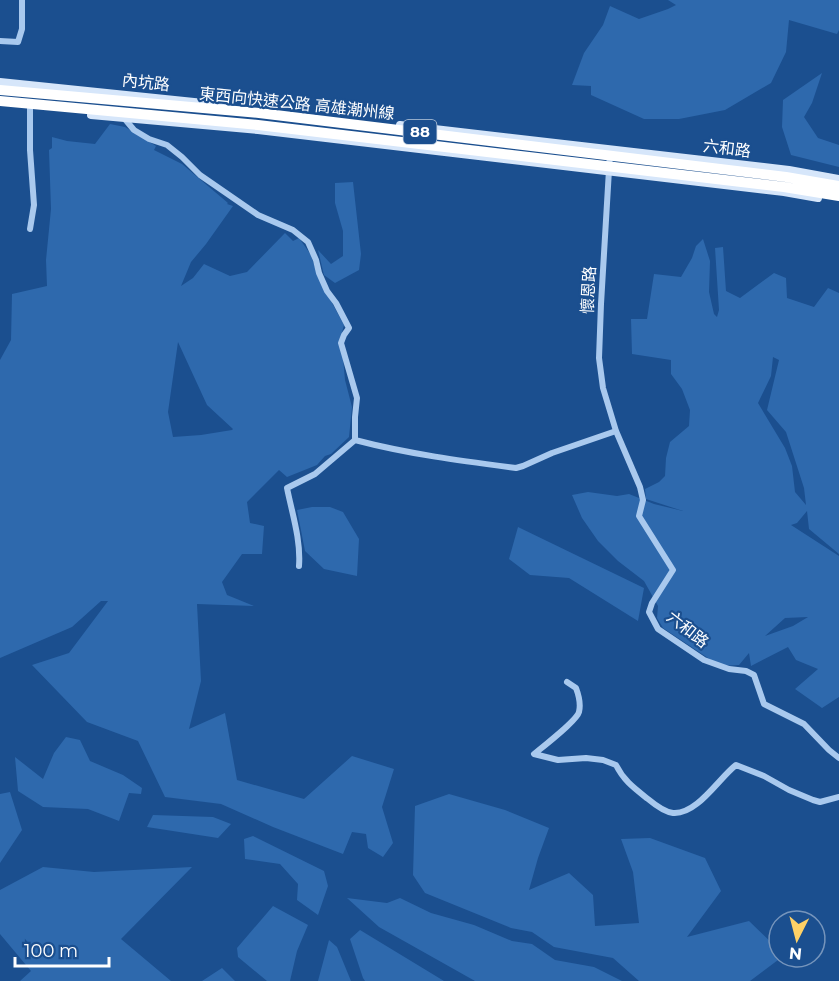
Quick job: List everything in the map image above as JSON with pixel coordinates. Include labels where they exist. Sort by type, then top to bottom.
[{"type":"highway","name":"東西向快速公路 高雄潮州線","points":[[0,90],[259,113],[786,177],[839,186]]},
{"type":"highway","name":"東西向快速公路 高雄潮州線","points":[[0,103],[258,125],[784,187],[839,196]]},
{"type":"main road","name":"內坑路","points":[[0,82],[259,108],[610,149]]},
{"type":"main road","points":[[0,103],[124,118],[258,130],[784,192],[839,201]]},
{"type":"main road","name":"六和路","points":[[610,149],[789,170],[839,179]]},
{"type":"street","points":[[0,41],[18,42],[22,29],[22,0]]},
{"type":"street","points":[[30,108],[34,205],[30,229]]},
{"type":"street","points":[[124,118],[134,130],[166,145],[200,175],[258,215],[293,230],[308,242],[327,291],[349,328],[341,343],[357,398],[355,441]]},
{"type":"street","name":"懷恩路","points":[[610,149],[599,358],[605,393],[616,431]]},
{"type":"street","points":[[355,441],[441,458],[516,468],[616,431]]},
{"type":"street","name":"六和路","points":[[616,431],[640,487],[643,500],[639,516],[673,570],[652,603],[649,612],[658,628],[705,660],[754,675],[764,704],[804,724],[828,750],[839,758]]},
{"type":"street","points":[[299,566],[298,541],[287,488],[315,474],[355,441]]},
{"type":"street","points":[[567,682],[576,688],[580,701],[579,713],[574,721],[534,754],[558,760],[586,758],[603,760],[616,765],[621,777],[651,801],[672,813],[682,812],[704,798],[736,765],[813,800],[820,802],[839,797]]},
{"type":"shaded area","points":[[668,0],[839,0],[839,30],[837,34],[789,20],[786,52],[771,83],[725,110],[679,119],[644,119],[591,95],[591,86],[572,85],[584,53],[603,25],[610,6],[639,19],[676,5]]},
{"type":"shaded area","points":[[822,73],[812,103],[804,117],[818,138],[839,145],[839,167],[791,155],[782,127],[783,100]]},
{"type":"shaded area","points":[[110,124],[125,127],[156,146],[154,150],[182,164],[227,204],[233,206],[191,262],[181,286],[193,278],[204,264],[230,276],[247,272],[285,233],[293,241],[299,238],[311,255],[318,277],[344,325],[341,336],[345,380],[352,407],[349,437],[317,465],[287,477],[279,470],[247,502],[250,523],[264,526],[262,554],[242,554],[222,582],[227,595],[254,606],[197,604],[201,681],[189,729],[225,713],[237,780],[304,799],[352,756],[394,769],[382,807],[393,843],[383,857],[368,848],[366,834],[352,832],[343,854],[221,804],[165,797],[138,741],[87,722],[32,665],[69,653],[108,601],[101,601],[72,627],[0,658],[0,360],[11,340],[12,294],[47,286],[46,260],[51,209],[49,150],[52,148],[52,137],[95,144]],"holes":[[[178,342],[207,405],[233,429],[173,437],[168,412]]]},
{"type":"shaded area","points":[[353,182],[361,254],[359,270],[335,283],[324,275],[318,250],[331,264],[343,256],[343,231],[335,203],[335,183]]},
{"type":"shaded area","points":[[703,239],[710,261],[709,292],[714,314],[717,317],[719,310],[715,248],[723,247],[726,291],[740,298],[774,273],[786,278],[787,298],[814,307],[828,288],[839,293],[839,554],[809,529],[807,511],[797,523],[791,525],[839,556],[839,697],[822,708],[795,689],[818,669],[796,660],[788,647],[751,666],[749,653],[739,665],[720,666],[663,628],[657,618],[658,606],[644,581],[618,561],[598,541],[582,518],[572,495],[588,492],[617,496],[629,494],[654,504],[683,511],[646,499],[645,489],[665,476],[670,442],[689,426],[690,410],[682,389],[671,374],[671,360],[632,354],[631,319],[647,319],[654,274],[681,277],[696,246]],"holes":[[[773,357],[779,360],[767,410],[786,432],[804,488],[806,505],[795,492],[792,466],[785,448],[758,403],[771,376]],[[808,617],[793,626],[765,636],[785,618]]]},
{"type":"shaded area","points":[[330,507],[343,512],[359,539],[357,576],[324,569],[305,551],[297,510]]},
{"type":"shaded area","points":[[518,527],[644,588],[638,621],[569,578],[530,575],[509,559]]},
{"type":"shaded area","points":[[66,737],[80,740],[90,761],[123,775],[142,788],[141,794],[129,793],[119,821],[88,809],[43,807],[18,791],[15,757],[43,779],[54,753]]},
{"type":"shaded area","points":[[10,792],[22,830],[0,863],[0,794]]},
{"type":"shaded area","points":[[449,794],[505,810],[549,828],[529,890],[569,873],[593,895],[595,926],[639,923],[633,872],[621,839],[650,838],[705,858],[721,891],[687,937],[749,921],[767,938],[767,968],[750,981],[639,981],[613,958],[554,947],[532,932],[511,928],[425,893],[413,875],[415,806]]},
{"type":"shaded area","points":[[153,815],[213,817],[231,824],[218,838],[147,827]]},
{"type":"shaded area","points":[[253,836],[324,871],[328,886],[318,915],[297,900],[298,884],[280,864],[245,859],[244,839]]},
{"type":"shaded area","points":[[43,867],[94,872],[192,867],[121,939],[171,981],[20,981],[31,971],[0,934],[0,890]]},
{"type":"shaded area","points":[[347,898],[387,903],[400,898],[431,913],[474,925],[512,941],[532,944],[555,960],[594,967],[622,981],[475,981],[379,927]]},
{"type":"shaded area","points":[[273,906],[308,925],[297,951],[290,981],[267,981],[238,957],[237,948]]},
{"type":"shaded area","points":[[360,930],[444,981],[365,981],[350,939]]},
{"type":"shaded area","points":[[329,940],[337,947],[351,981],[318,981]]},
{"type":"shaded area","points":[[222,968],[235,981],[202,981]]}]
